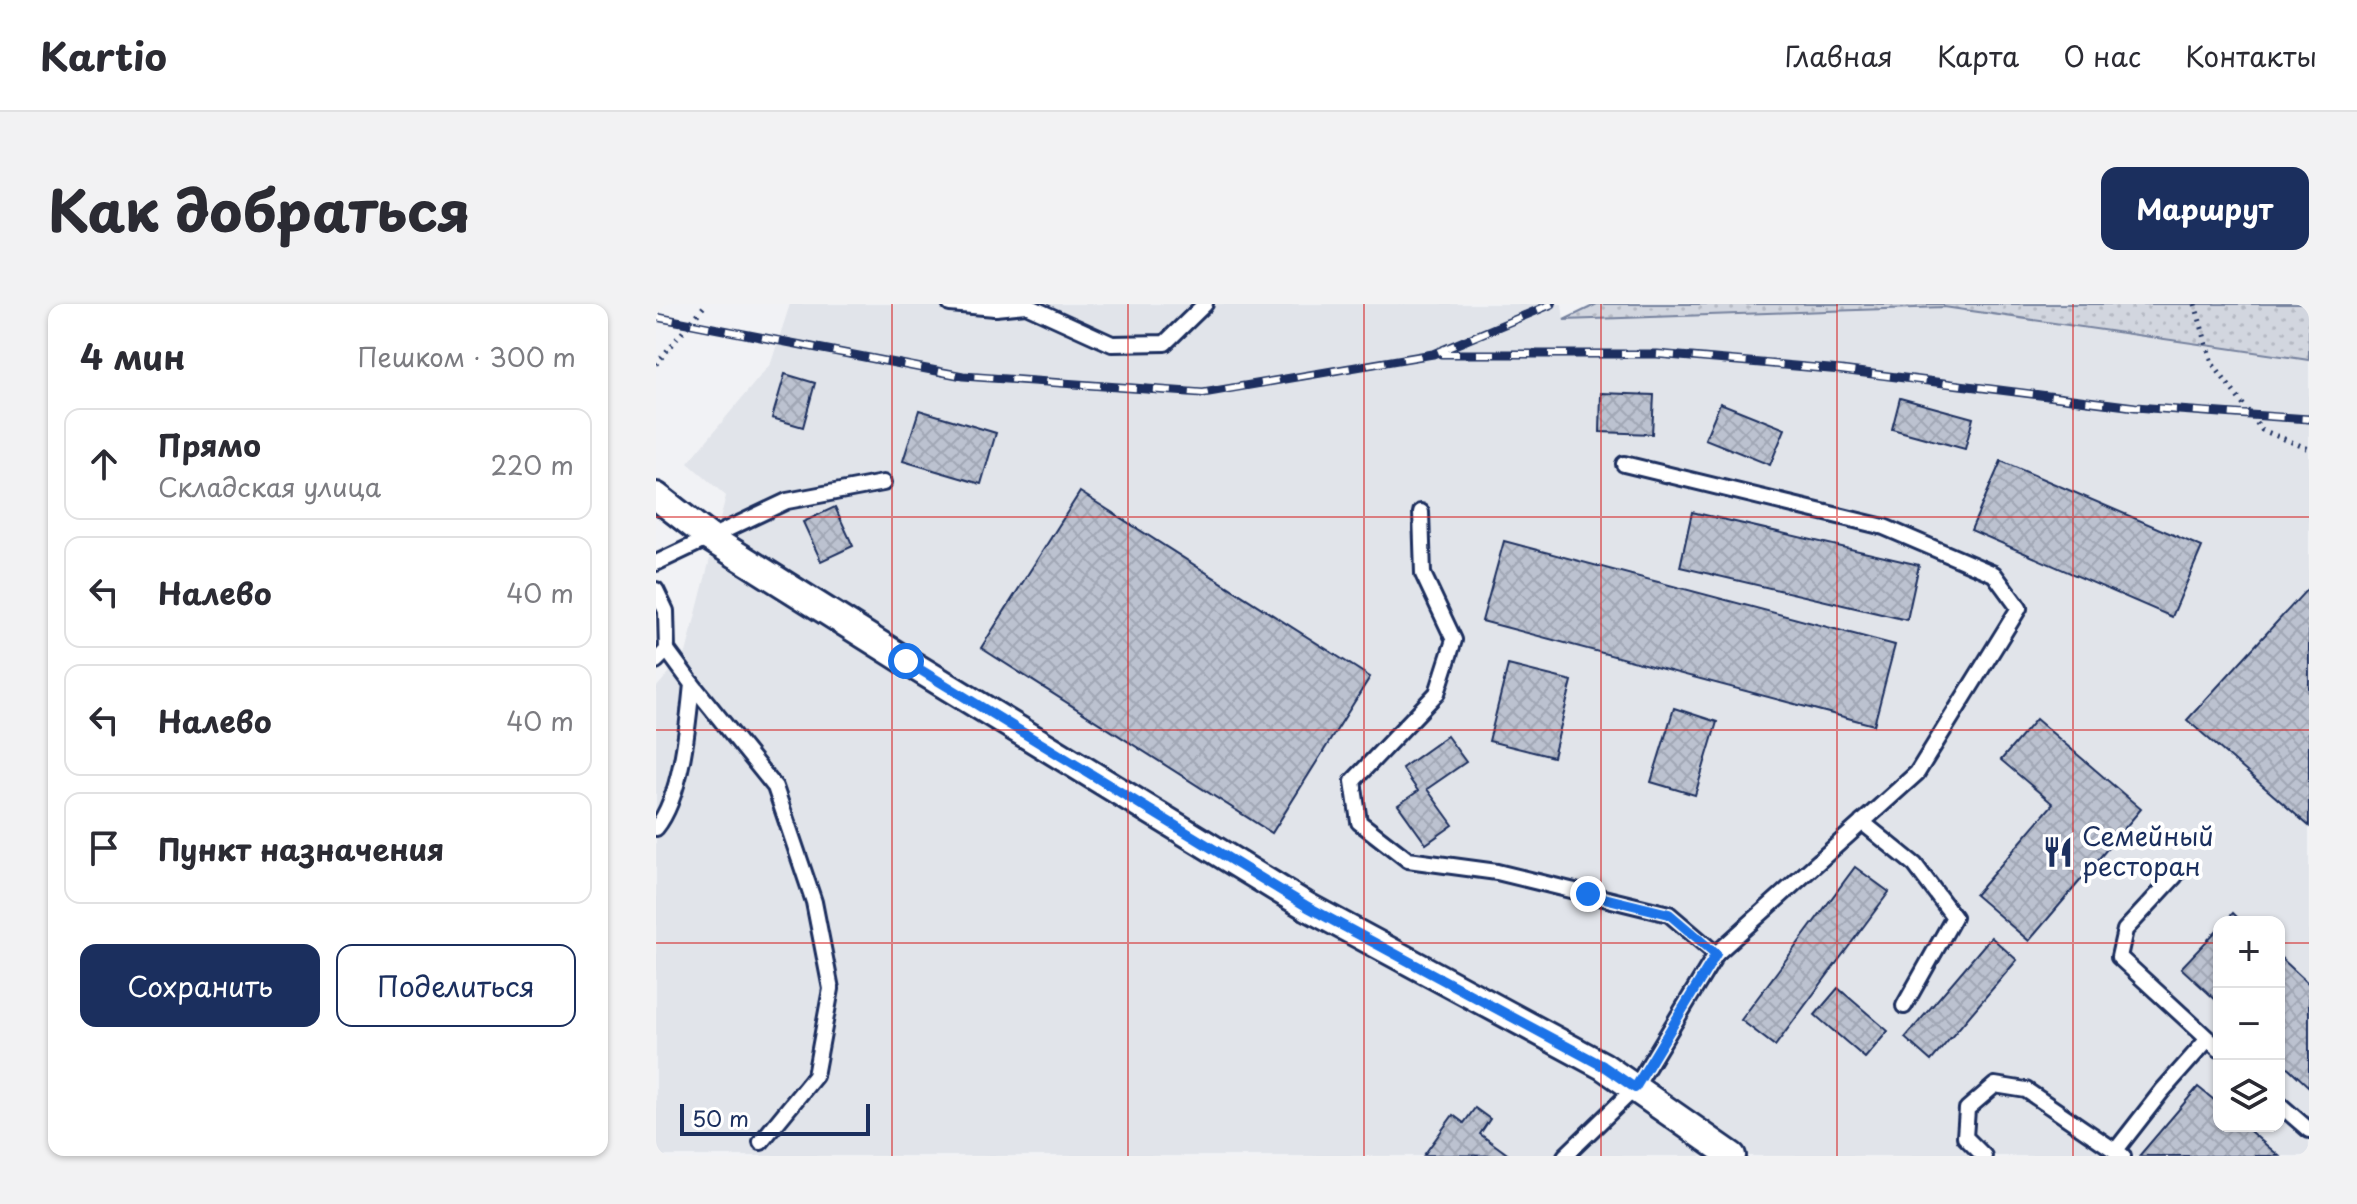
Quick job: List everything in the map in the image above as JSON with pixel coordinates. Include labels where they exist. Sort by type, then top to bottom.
[{"type":"street","points":[[656,496],[710,538],[1308,907],[1603,1066],[1732,1156]]},
{"type":"lane","points":[[950,304],[1026,305],[1112,344],[1165,343],[1205,304]]},
{"type":"lane","points":[[1565,1156],[1635,1088],[1716,954],[1917,773],[2019,608],[1994,574],[1884,527],[1624,464]]},
{"type":"lane","points":[[656,563],[787,501],[883,483]]},
{"type":"lane","points":[[1421,512],[1423,574],[1454,640],[1437,693],[1353,781],[1359,822],[1408,860],[1497,872],[1669,914],[1716,954]]},
{"type":"lane","points":[[656,590],[666,611],[667,650],[775,787],[814,902],[831,989],[815,1076],[761,1142]]},
{"type":"lane","points":[[656,661],[667,650]]},
{"type":"lane","points":[[656,828],[666,816],[687,738],[692,684]]},
{"type":"lane","points":[[1862,822],[1915,865],[1954,917],[1904,1006]]},
{"type":"lane","points":[[2175,876],[2125,930],[2119,957],[2213,1043]]},
{"type":"lane","points":[[1984,1156],[1965,1137],[1967,1109],[1995,1085],[2026,1090],[2119,1153],[2162,1091],[2213,1045]]},
{"type":"lane","points":[[2285,1109],[2309,1130]]},
{"type":"path","points":[[656,364],[706,304]]},
{"type":"path","points":[[2195,304],[2212,363],[2262,430],[2309,449]]},
{"type":"shaded area","points":[[790,304],[1562,304],[1564,320],[1944,307],[2309,360],[2309,1156],[656,1156],[656,688],[686,653],[726,496],[688,463],[771,363]]},
{"type":"shaded area","points":[[1597,304],[2309,304],[2309,360],[1944,307],[1564,320]]},
{"type":"building","points":[[785,374],[815,383],[803,427],[772,418]]},
{"type":"building","points":[[1601,393],[1654,395],[1652,434],[1600,432]]},
{"type":"building","points":[[1900,398],[1973,418],[1965,449],[1892,429]]},
{"type":"building","points":[[1720,403],[1785,429],[1770,465],[1705,439]]},
{"type":"building","points":[[919,410],[996,433],[981,484],[903,461]]},
{"type":"building","points":[[2001,461],[2202,547],[2172,617],[1971,530]]},
{"type":"building","points":[[1080,492],[1370,677],[1272,833],[981,648]]},
{"type":"building","points":[[835,507],[853,546],[821,561],[803,522]]},
{"type":"building","points":[[1692,512],[1919,565],[1907,620],[1680,567]]},
{"type":"building","points":[[1504,541],[1895,645],[1874,725],[1482,621]]},
{"type":"building","points":[[2309,587],[2309,826],[2187,720]]},
{"type":"building","points":[[1508,665],[1572,681],[1553,757],[1489,741]]},
{"type":"building","points":[[1674,708],[1717,722],[1695,795],[1651,782]]},
{"type":"building","name":"Семейный ресторан","points":[[2036,719],[2141,809],[2029,941],[1975,895],[2053,804],[2001,760]]},
{"type":"building","points":[[1447,736],[1466,762],[1427,789],[1453,825],[1426,844],[1398,805],[1418,791],[1402,768]]},
{"type":"building","points":[[1855,867],[1889,892],[1775,1046],[1741,1020]]},
{"type":"building","points":[[2213,934],[2213,997],[2181,968]]},
{"type":"building","points":[[1991,937],[2017,960],[1931,1061],[1905,1038]]},
{"type":"building","points":[[2285,962],[2309,984],[2309,1087],[2285,1065]]},
{"type":"building","points":[[1838,988],[1888,1031],[1865,1058],[1815,1015]]},
{"type":"building","points":[[2198,1087],[2213,1099],[2213,1132],[2251,1132],[2279,1156],[2139,1156]]},
{"type":"building","points":[[1475,1108],[1490,1119],[1480,1134],[1510,1156],[1424,1155],[1453,1115],[1464,1123]]},
{"type":"railway","points":[[656,317],[963,376],[1203,393],[1433,354],[1552,304]]},
{"type":"railway","points":[[1441,354],[1657,354],[1841,370],[2135,407],[2309,419]]},
{"type":"place","name":"Семейный ресторан","points":[[2058,852]]},
{"type":"route","points":[[906,661],[1308,907],[1603,1066],[1635,1088],[1716,954],[1669,914],[1588,894]]}]
